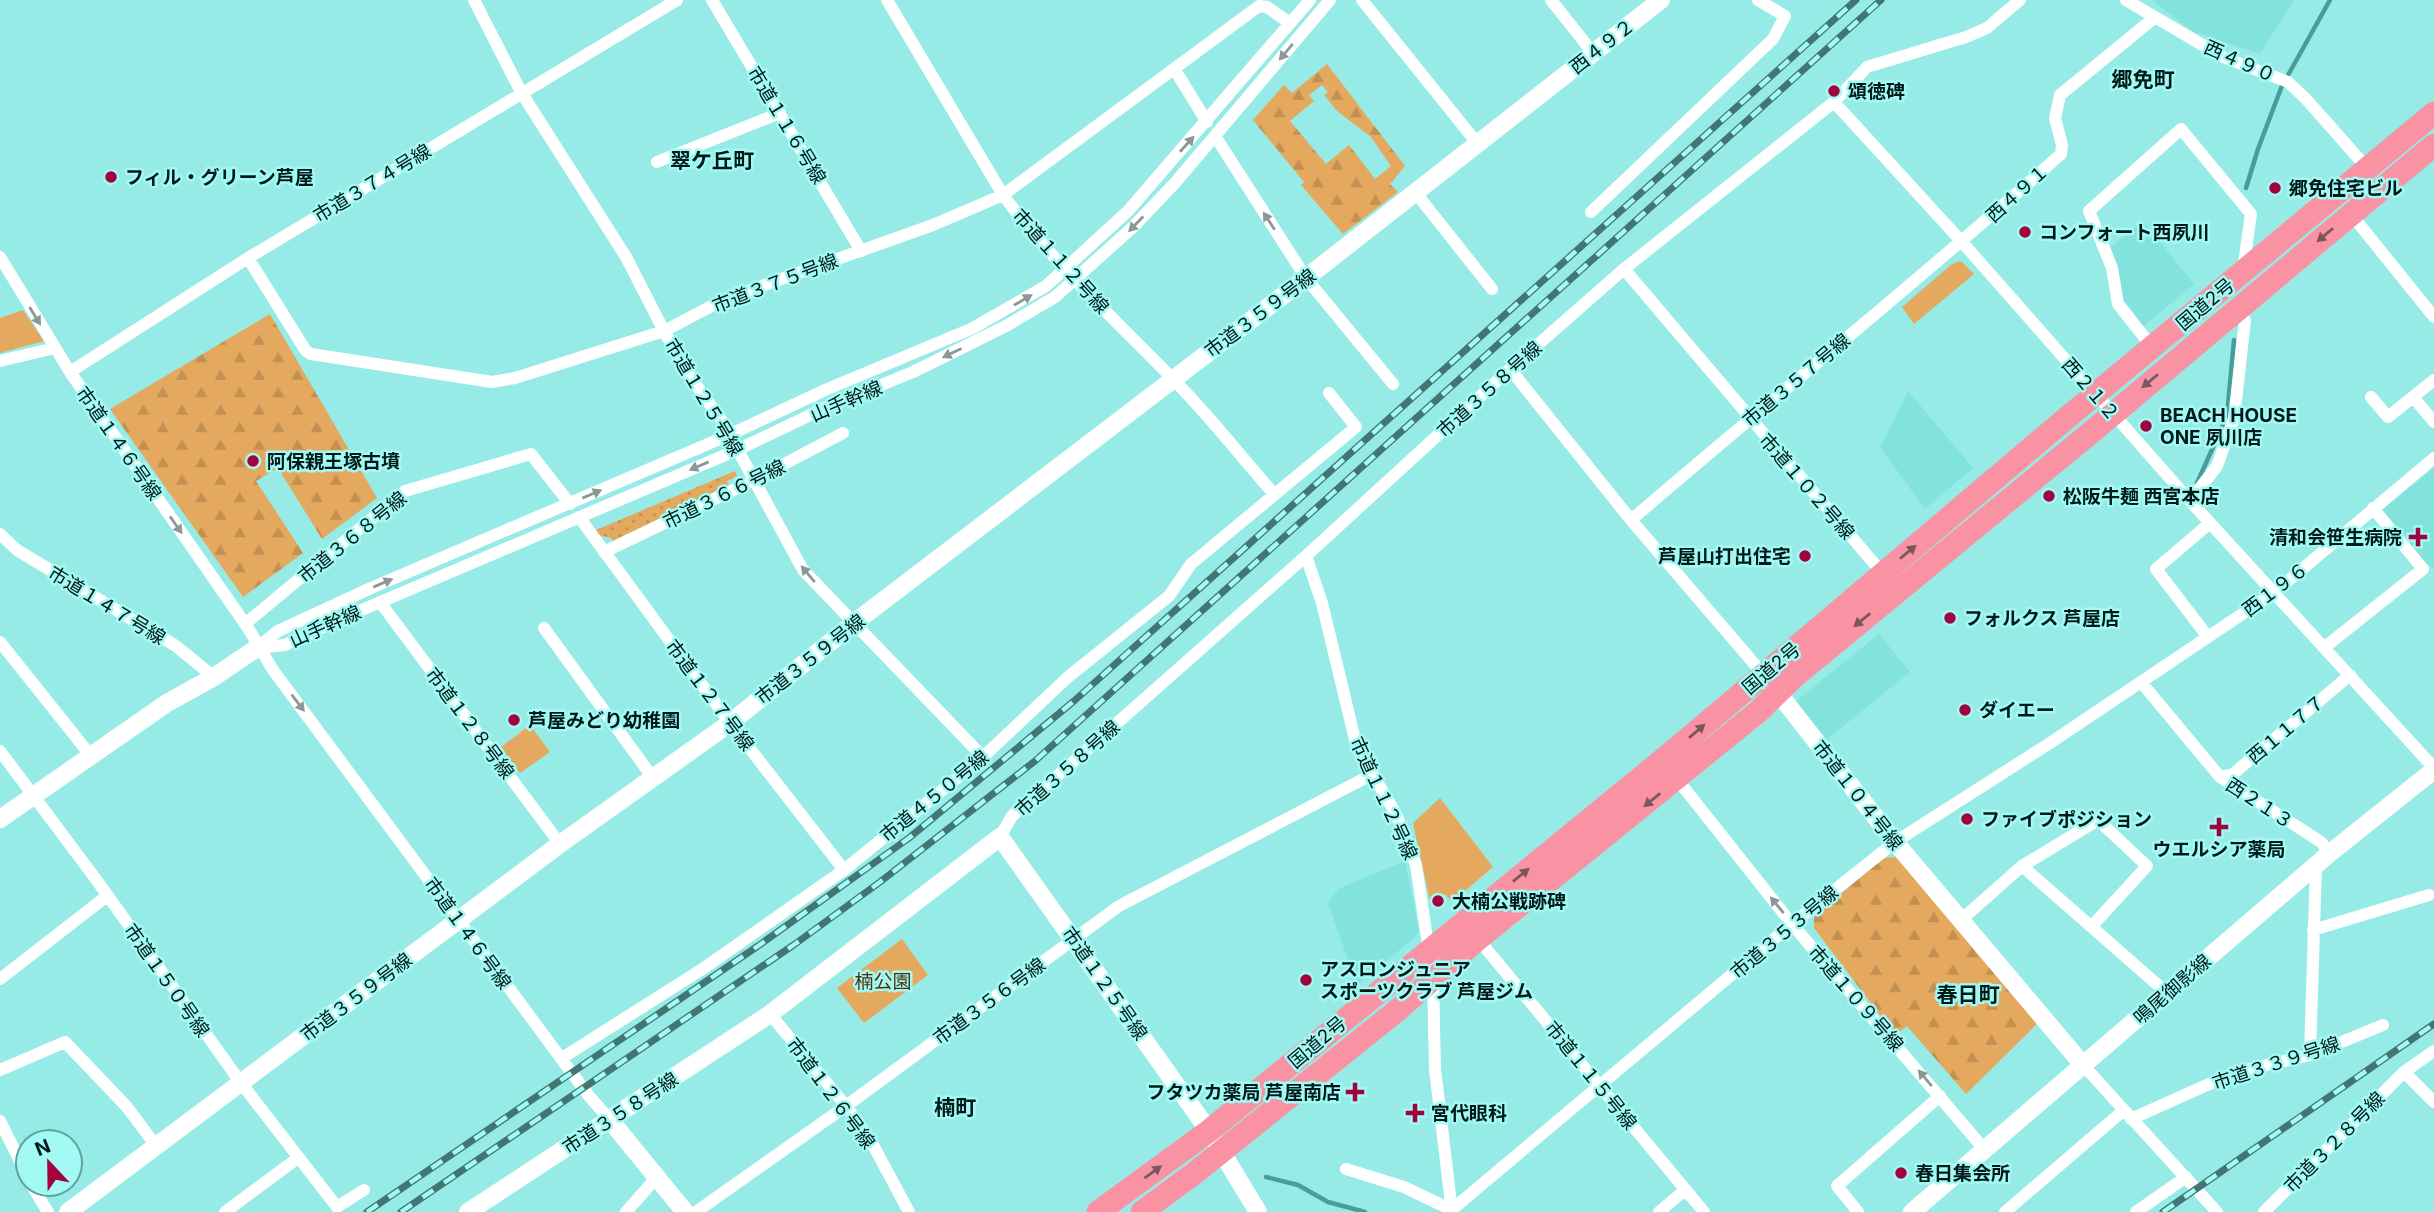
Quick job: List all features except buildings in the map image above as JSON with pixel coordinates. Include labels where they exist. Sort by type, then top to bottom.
[{"type":"highway","name":"国道2号","points":[[1142,1212],[1222,1153],[1399,1009],[1478,939],[1759,711],[1770,683],[1883,574],[2434,113]]},
{"type":"highway","name":"国道2号","points":[[1098,1212],[1209,1131],[1677,748],[1770,683],[2113,414],[2434,145]]},
{"type":"street","name":"市道１２５号線","points":[[474,0],[521,92],[626,257],[664,331],[729,435],[803,570],[982,757]]},
{"type":"street","name":"市道３７４号線","points":[[70,372],[248,258],[677,0]]},
{"type":"street","name":"市道１１６号線","points":[[712,0],[861,251]]},
{"type":"street","name":"市道１１２号線","points":[[887,0],[1003,195],[1065,271],[1173,379],[1273,493]]},
{"type":"street","name":"山手幹線","points":[[0,819],[167,703],[214,677],[278,631],[729,435],[825,390],[971,329],[1046,286],[1128,211],[1310,0]]},
{"type":"street","name":"山手幹線","points":[[257,648],[285,645],[737,450],[825,408],[961,349],[1055,297],[1133,227],[1215,136],[1330,0]]},
{"type":"street","points":[[1362,0],[1477,143]]},
{"type":"street","points":[[1550,0],[1593,53]]},
{"type":"street","name":"西４９２","points":[[1543,92],[1661,0]]},
{"type":"street","points":[[1591,212],[1773,39],[1785,16],[1758,0]]},
{"type":"street","points":[[1834,102],[1867,67],[1987,28],[2020,0]]},
{"type":"street","name":"西４９０","points":[[2126,0],[2223,57],[2288,82],[2368,169]]},
{"type":"street","name":"市道３７５号線","points":[[248,258],[311,355],[492,382],[514,378],[664,331],[725,299],[933,225],[1003,195],[1259,6],[1267,7],[1290,23]]},
{"type":"street","name":"西４９１","points":[[1962,242],[2061,154],[2062,145],[2055,118],[2060,95],[2154,18]]},
{"type":"street","points":[[1175,70],[1207,122]]},
{"type":"street","name":"市道３５９号線","points":[[68,1212],[560,844],[730,723],[854,623],[1306,278],[1543,92]]},
{"type":"street","name":"西２１２","points":[[1834,102],[1962,242],[2190,501],[2434,769]]},
{"type":"street","name":"市道３５８号線","points":[[468,1212],[770,1014],[1000,837],[1012,816],[1306,556],[1510,369],[1624,269],[1834,102]]},
{"type":"street","points":[[657,162],[780,113]]},
{"type":"street","points":[[2152,347],[2118,304],[2112,268],[2089,211],[2181,129],[2251,214],[2243,272]]},
{"type":"street","points":[[1215,136],[1306,278],[1393,384]]},
{"type":"street","points":[[1415,192],[1492,289]]},
{"type":"street","points":[[2351,214],[2431,309]]},
{"type":"street","name":"市道３５７号線","points":[[1631,520],[1749,418],[1962,242]]},
{"type":"street","name":"市道１４６号線","points":[[0,257],[70,372],[244,624],[257,648],[458,921],[610,1120],[685,1212]]},
{"type":"street","name":"市道１０２号線","points":[[1624,269],[1883,574]]},
{"type":"street","points":[[2190,501],[2217,466],[2234,418],[2245,320]]},
{"type":"street","points":[[0,361],[55,348]]},
{"type":"street","name":"市道１０４号線","points":[[1510,369],[1631,520],[1770,683],[1895,842],[2083,1065],[2217,1212]]},
{"type":"street","points":[[2371,397],[2388,417],[2434,380]]},
{"type":"street","name":"市道４５０号線","points":[[562,1058],[704,968],[844,870],[982,757],[1069,677],[1169,596],[1191,564],[1273,493],[1356,427],[1329,393]]},
{"type":"street","points":[[2413,397],[2434,422]]},
{"type":"street","name":"市道３６６号線","points":[[604,552],[754,480],[843,433]]},
{"type":"street","name":"市道３６８号線","points":[[244,624],[405,491],[531,454],[570,504]]},
{"type":"street","name":"西１９６","points":[[2141,682],[2274,593],[2434,458]]},
{"type":"street","points":[[2325,647],[2423,569],[2373,508]]},
{"type":"street","name":"市道１２７号線","points":[[579,517],[730,723],[844,870]]},
{"type":"street","points":[[2208,637],[2156,569],[2210,523]]},
{"type":"street","name":"市道１４７号線","points":[[0,534],[17,550],[176,646],[214,677]]},
{"type":"street","name":"市道１１２号線","points":[[1306,556],[1322,603],[1356,748],[1396,814],[1416,864],[1433,978],[1435,1069],[1451,1211]]},
{"type":"street","name":"市道１２８号線","points":[[380,602],[560,844]]},
{"type":"street","points":[[544,628],[653,778]]},
{"type":"street","points":[[0,642],[91,756]]},
{"type":"street","name":"西１１７７","points":[[2220,777],[2233,774],[2350,675]]},
{"type":"street","name":"西２１３","points":[[2141,682],[2220,777],[2320,842],[2330,853]]},
{"type":"street","name":"市道３５３号線","points":[[1451,1211],[1793,924],[1895,842],[2141,682]]},
{"type":"street","name":"市道１５０号線","points":[[0,751],[241,1083],[337,1207],[363,1190]]},
{"type":"street","name":"鳴尾御影線","points":[[1923,1209],[1984,1149],[2330,853],[2434,769]]},
{"type":"street","name":"市道３５６号線","points":[[696,1212],[1119,906],[1371,775]]},
{"type":"street","name":"市道１０９号線","points":[[1677,779],[1793,924],[1984,1149]]},
{"type":"street","points":[[1961,920],[2022,866],[2098,820],[2147,866],[2092,926]]},
{"type":"street","name":"市道１２５号線","points":[[1000,837],[1209,1131],[1258,1212]]},
{"type":"street","points":[[2022,866],[2167,993]]},
{"type":"street","points":[[2309,1055],[2316,866]]},
{"type":"street","points":[[0,979],[107,895]]},
{"type":"street","points":[[2314,930],[2429,895]]},
{"type":"street","name":"市道１１５号線","points":[[1478,939],[1704,1212]]},
{"type":"street","name":"市道１２６号線","points":[[770,1014],[846,1106],[872,1143],[909,1212]]},
{"type":"street","name":"市道３３９号線","points":[[2005,1212],[2128,1114],[2236,1072],[2309,1055],[2383,1025]]},
{"type":"street","points":[[0,1070],[65,1042],[127,1107],[156,1146]]},
{"type":"street","name":"市道３２８号線","points":[[2264,1212],[2404,1072],[2434,1051]]},
{"type":"street","points":[[2404,1072],[2434,1102]]},
{"type":"street","points":[[1858,1212],[1837,1186],[1940,1096]]},
{"type":"street","points":[[0,1121],[14,1149]]},
{"type":"street","points":[[225,1212],[298,1158]]},
{"type":"street","points":[[1346,1169],[1404,1187],[1451,1211]]},
{"type":"street","points":[[626,1212],[657,1177]]},
{"type":"street","points":[[2136,1212],[2186,1177]]},
{"type":"street","points":[[1659,1212],[1685,1189]]},
{"type":"shaded area","points":[[2152,0],[2294,0],[2260,54],[2192,31]]},
{"type":"shaded area","points":[[2143,221],[2194,284],[2144,326],[2122,297],[2111,247]]},
{"type":"shaded area","points":[[1908,391],[1973,468],[1925,509],[1880,447]]},
{"type":"shaded area","name":"清和会笹生病院","points":[[2434,468],[2434,567],[2424,563],[2381,511]]},
{"type":"shaded area","points":[[1879,634],[1910,672],[1826,740],[1795,702]]},
{"type":"shaded area","points":[[1405,861],[1419,932],[1357,985],[1328,903],[1338,889]]},
{"type":"green space","points":[[1327,64],[1405,166],[1390,184],[1398,192],[1343,234],[1301,185],[1304,182],[1253,120],[1284,85],[1292,93]],"holes":[[[1322,85],[1328,92],[1324,95],[1337,111],[1371,137],[1391,166],[1375,179],[1349,145],[1326,164],[1290,121],[1314,101],[1309,95]]]},
{"type":"green space","points":[[1961,261],[1974,274],[1914,324],[1902,307],[1952,264]]},
{"type":"green space","points":[[23,310],[44,341],[0,353],[0,318]]},
{"type":"green space","points":[[270,314],[377,498],[322,539],[278,468],[256,481],[303,553],[243,597],[110,409]]},
{"type":"green space","points":[[735,471],[737,476],[727,481],[728,485],[613,541],[599,535],[596,530]]},
{"type":"green space","points":[[530,725],[550,752],[520,773],[501,747]]},
{"type":"green space","points":[[1440,798],[1493,867],[1452,902],[1446,895],[1441,894],[1430,901],[1413,823]]},
{"type":"green space","points":[[1896,857],[2038,1023],[1966,1094],[1907,1026],[1895,1035],[1814,928],[1814,917],[1883,858]]},
{"type":"green space","name":"楠公園","points":[[902,939],[928,975],[864,1023],[837,988]]},
{"type":"waterway","points":[[2287,77],[2330,0]]},
{"type":"waterway","points":[[2246,188],[2283,83]]},
{"type":"waterway","points":[[2197,483],[2227,416],[2234,340]]},
{"type":"waterway","points":[[1266,1177],[1298,1185],[1328,1202],[1365,1212]]},
{"type":"railway","points":[[367,1212],[758,946],[909,838],[1074,701],[1856,0]]},
{"type":"railway","points":[[401,1212],[795,944],[880,882],[1035,761],[1881,0]]},
{"type":"railway","points":[[2163,1212],[2434,1024]]},
{"type":"place","name":"頌徳碑","points":[[1834,91]]},
{"type":"place","name":"フィル・グリーン芦屋","points":[[111,177]]},
{"type":"place","name":"郷免住宅ビル","points":[[2275,188]]},
{"type":"place","name":"コンフォート西夙川","points":[[2025,232]]},
{"type":"place","name":"BEACH HOUSE ONE 夙川店","points":[[2146,426]]},
{"type":"place","name":"阿保親王塚古墳","points":[[253,461]]},
{"type":"place","name":"松阪牛麺 西宮本店","points":[[2049,496]]},
{"type":"place","name":"清和会笹生病院","points":[[2418,537]]},
{"type":"place","name":"芦屋山打出住宅","points":[[1805,556]]},
{"type":"place","name":"フォルクス 芦屋店","points":[[1950,618]]},
{"type":"place","name":"ダイエー","points":[[1965,710]]},
{"type":"place","name":"芦屋みどり幼稚園","points":[[514,720]]},
{"type":"place","name":"ファイブポジション","points":[[1967,819]]},
{"type":"place","name":"ウエルシア薬局","points":[[2219,827]]},
{"type":"place","name":"大楠公戦跡碑","points":[[1438,901]]},
{"type":"place","name":"アスロンジュニア スポーツクラブ 芦屋ジム","points":[[1306,980]]},
{"type":"place","name":"フタツカ薬局 芦屋南店","points":[[1355,1092]]},
{"type":"place","name":"宮代眼科","points":[[1415,1113]]},
{"type":"place","name":"春日集会所","points":[[1901,1173]]},
{"type":"district","name":"郷免町","points":[[2143,80]]},
{"type":"district","name":"翠ケ丘町","points":[[712,161]]},
{"type":"district","name":"春日町","points":[[1968,995]]},
{"type":"district","name":"楠町","points":[[955,1108]]}]
